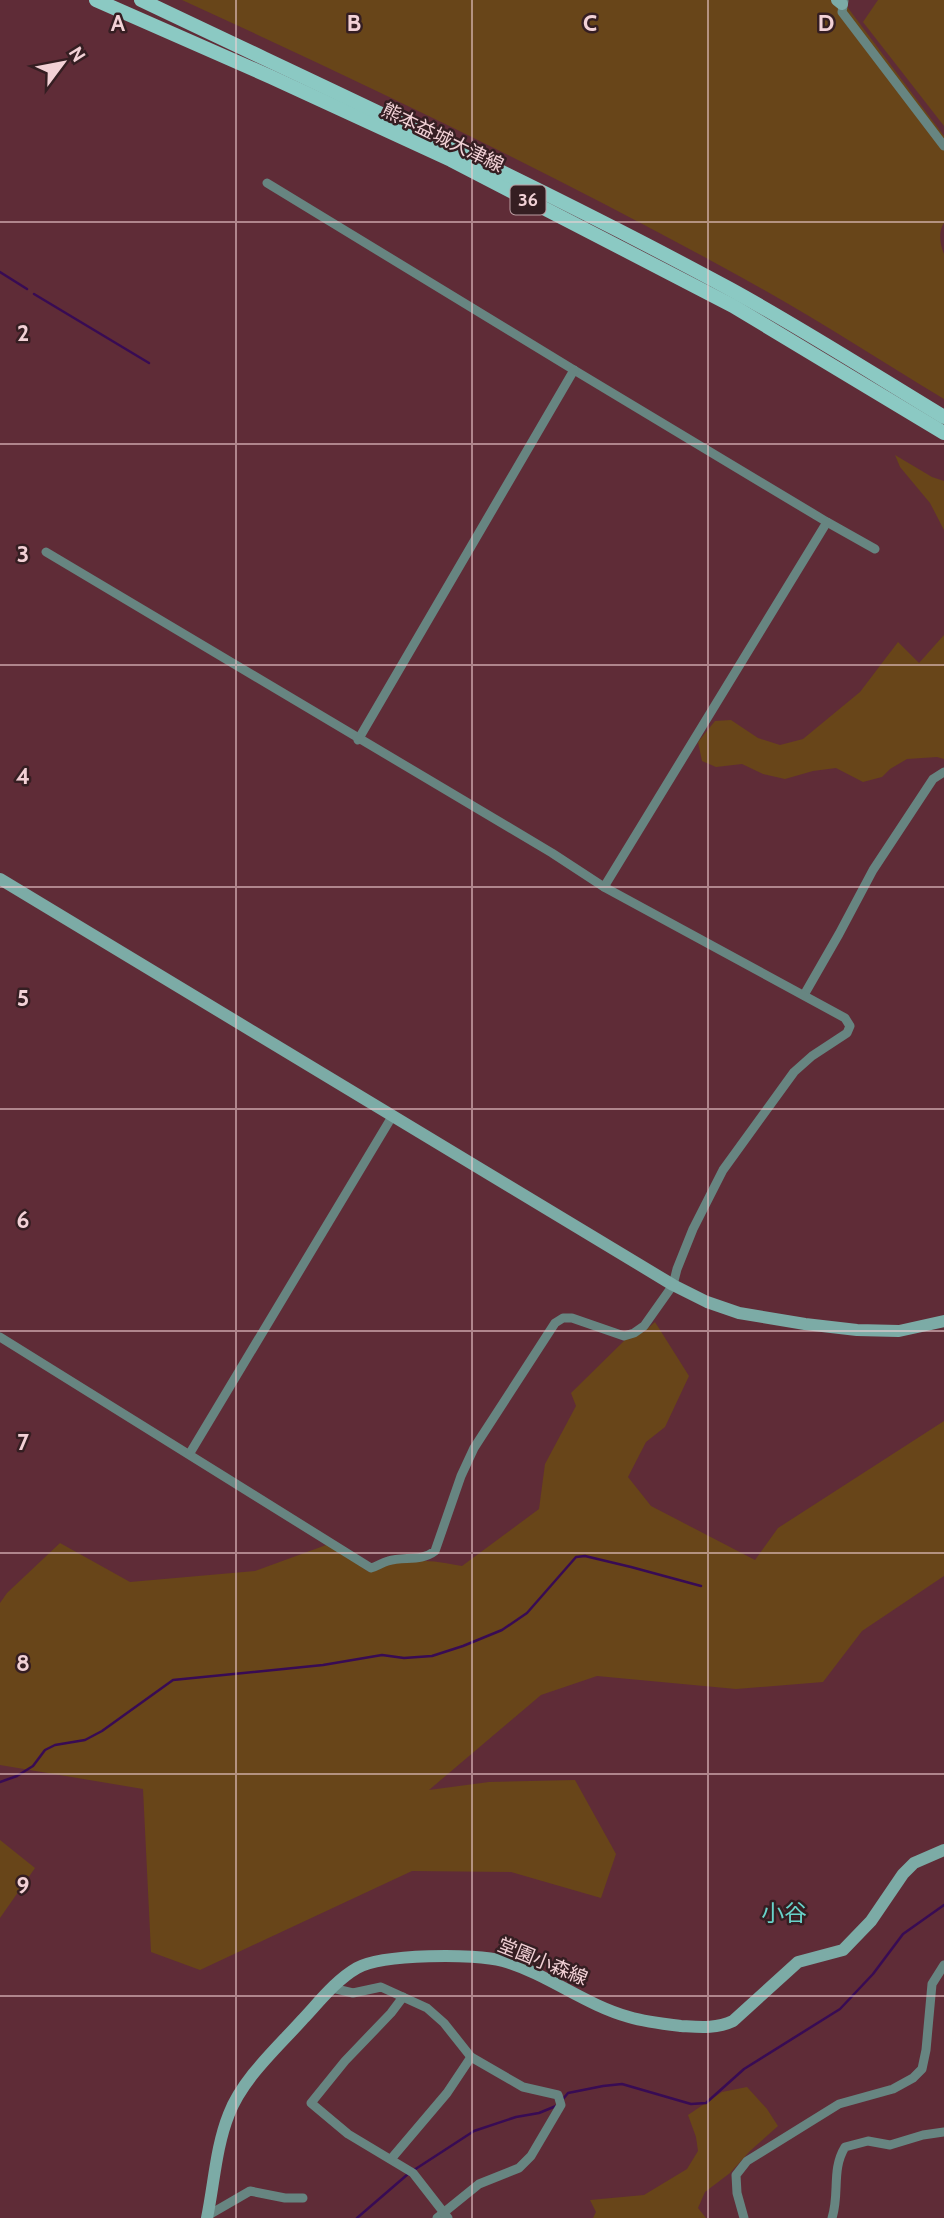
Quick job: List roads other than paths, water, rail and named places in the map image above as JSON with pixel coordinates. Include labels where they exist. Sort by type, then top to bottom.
[{"type":"main road","name":"熊本益城大津線","points":[[96,0],[451,160],[733,306],[944,433]]},
{"type":"main road","name":"熊本益城大津線","points":[[141,0],[453,147],[585,213],[732,290],[944,417]]},
{"type":"street","points":[[841,1],[842,12],[944,146]]},
{"type":"street","points":[[267,183],[875,549]]},
{"type":"street","points":[[358,740],[574,370]]},
{"type":"street","points":[[604,887],[827,522]]},
{"type":"street","points":[[0,1337],[371,1568],[387,1561],[427,1557],[435,1551],[461,1476],[474,1448],[555,1323],[564,1318],[572,1318],[624,1336],[634,1334],[644,1326],[673,1284],[693,1228],[723,1170],[794,1072],[812,1056],[847,1033],[850,1026],[845,1018],[604,887],[552,853],[46,552]]},
{"type":"street","points":[[804,995],[873,870],[933,779],[944,772]]},
{"type":"street","points":[[0,879],[707,1302],[738,1313],[856,1330],[899,1331],[944,1321]]},
{"type":"street","points":[[190,1453],[393,1115]]},
{"type":"street","name":"堂園小森線","points":[[207,2217],[223,2132],[234,2101],[269,2056],[332,1988],[357,1968],[413,1958],[480,1957],[504,1962],[541,1976],[628,2017],[702,2028],[724,2025],[733,2021],[798,1962],[843,1950],[871,1921],[903,1874],[914,1863],[944,1850]]},
{"type":"street","points":[[744,2218],[737,2193],[737,2175],[747,2161],[839,2104],[893,2089],[913,2078],[922,2069],[932,1984],[944,1965]]},
{"type":"street","points":[[332,1988],[353,1993],[381,1987],[403,1997],[427,2008],[444,2023],[471,2057],[523,2087],[558,2095],[561,2105],[531,2156],[519,2168],[480,2184],[443,2216],[413,2173],[348,2134],[311,2103],[403,1997]]},
{"type":"street","points":[[391,2159],[447,2093],[471,2057]]},
{"type":"street","points":[[832,2218],[837,2160],[845,2147],[868,2141],[890,2145],[944,2132]]},
{"type":"street","points":[[207,2217],[250,2191],[303,2198]]},
{"type":"waterway","points":[[0,272],[27,289]]},
{"type":"waterway","points":[[34,294],[149,363]]},
{"type":"waterway","points":[[0,1782],[33,1766],[45,1750],[55,1745],[85,1740],[102,1731],[173,1680],[323,1665],[382,1655],[404,1658],[432,1656],[463,1646],[502,1630],[527,1613],[576,1557],[585,1556],[701,1586]]},
{"type":"waterway","points":[[563,2099],[568,2093],[622,2084],[691,2104],[706,2103],[744,2069],[840,2009],[873,1974],[903,1934],[944,1905]]},
{"type":"waterway","points":[[414,2170],[474,2131],[556,2106]]},
{"type":"waterway","points":[[357,2218],[408,2174]]},
{"type":"district","name":"小谷","points":[[784,1913]]}]
